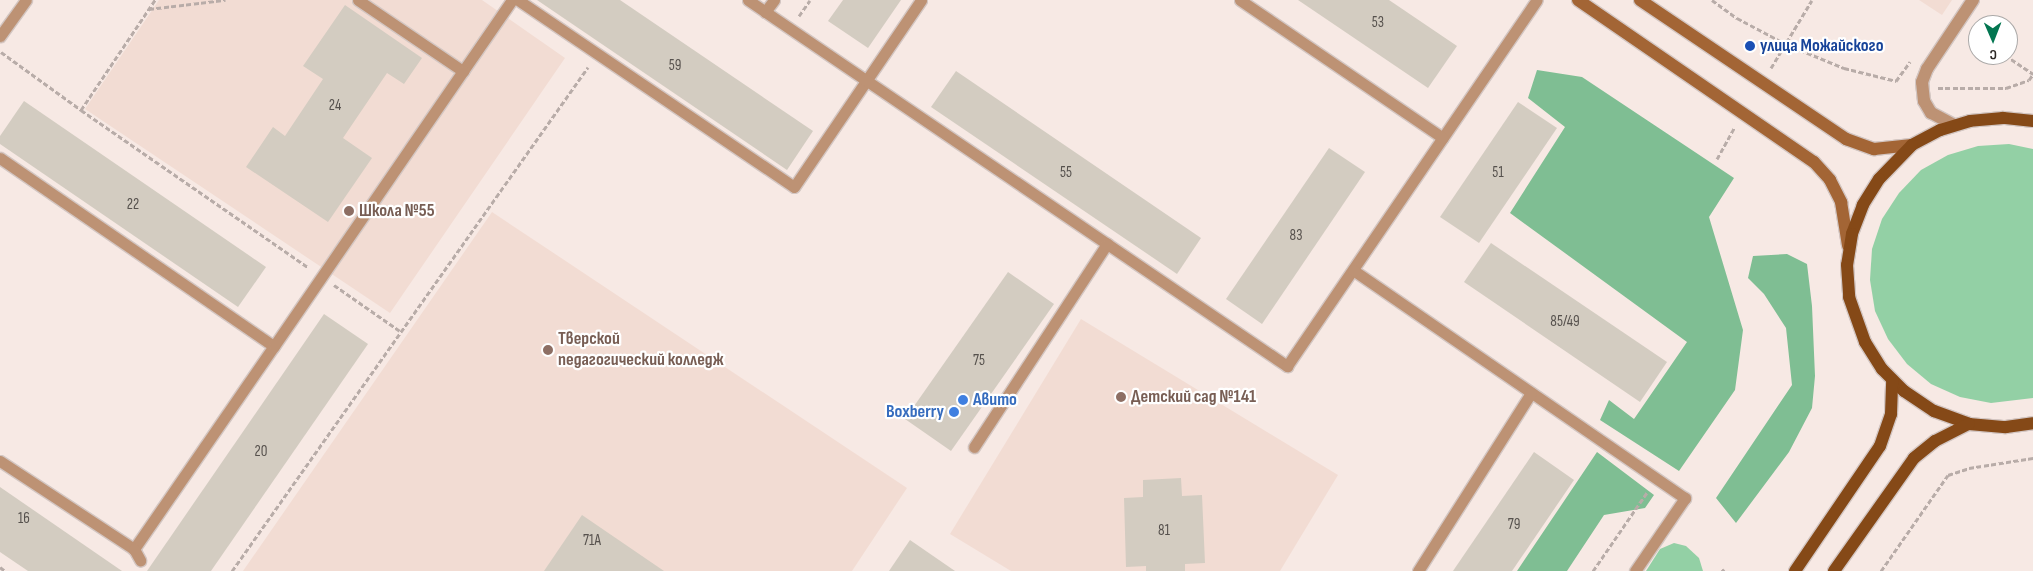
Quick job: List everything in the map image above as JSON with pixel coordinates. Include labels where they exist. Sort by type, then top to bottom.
[{"type":"main road","points":[[1578,0],[1814,162],[1830,180],[1841,202],[1847,225],[1847,281],[1853,312],[1869,349],[1892,380],[1934,410],[1969,424],[2006,427],[2033,423]]},
{"type":"main road","points":[[1640,0],[1855,144],[1884,150],[1912,145],[1954,125],[1987,118],[2033,121]]},
{"type":"main road","points":[[1848,250],[1857,220],[1871,192],[1890,167],[1912,145]]},
{"type":"main road","points":[[1795,571],[1880,446],[1891,414],[1892,380]]},
{"type":"main road","points":[[1834,571],[1914,458],[1935,441],[1969,424]]},
{"type":"street","points":[[1954,125],[1942,121],[1931,113],[1924,102],[1922,86],[1927,69],[1973,0]]},
{"type":"lane","points":[[0,36],[26,0]]},
{"type":"lane","points":[[358,0],[463,71]]},
{"type":"lane","points":[[134,549],[512,0]]},
{"type":"lane","points":[[518,0],[794,187],[921,0]]},
{"type":"lane","points":[[748,0],[1287,366],[1537,0]]},
{"type":"lane","points":[[766,12],[774,0]]},
{"type":"lane","points":[[1240,0],[1443,138]]},
{"type":"lane","points":[[0,158],[274,346]]},
{"type":"lane","points":[[974,447],[1108,244]]},
{"type":"lane","points":[[1352,270],[1685,498],[1635,571]]},
{"type":"lane","points":[[1418,571],[1532,393]]},
{"type":"lane","points":[[0,461],[134,549],[140,560]]},
{"type":"path","points":[[81,110],[155,0]]},
{"type":"path","points":[[149,9],[225,0]]},
{"type":"path","points":[[1712,0],[1737,18],[1786,44],[1844,68],[1896,81],[1955,90],[2006,88],[2028,80],[2033,74],[2018,63]]},
{"type":"path","points":[[0,52],[400,330]]},
{"type":"path","points":[[232,571],[400,330],[597,54]]},
{"type":"path","points":[[1896,81],[1914,58]]},
{"type":"path","points":[[1881,571],[1948,475],[1968,468],[2033,458]]},
{"type":"path","points":[[1592,571],[1656,478]]},
{"type":"path","points":[[0,568],[5,571]]},
{"type":"shaded area","name":"Школа №55","points":[[159,0],[482,0],[565,58],[390,313],[85,109]]},
{"type":"shaded area","points":[[1919,0],[1952,0],[1942,15]]},
{"type":"shaded area","name":"Тверской педагогический колледж","points":[[492,212],[907,488],[852,571],[243,571]]},
{"type":"shaded area","name":"Детский сад №141","points":[[1081,319],[1338,475],[1280,571],[1011,571],[950,534]]},
{"type":"green space","points":[[1537,70],[1582,77],[1734,178],[1709,217],[1743,330],[1735,390],[1679,471],[1600,420],[1609,400],[1634,419],[1687,342],[1510,213],[1565,127],[1528,98]]},
{"type":"green space","points":[[2009,144],[2033,149],[2033,398],[1991,403],[1960,397],[1931,384],[1907,364],[1888,339],[1875,311],[1870,280],[1872,249],[1882,219],[1899,193],[1921,170],[1948,155],[1978,146]]},
{"type":"green space","points":[[1787,254],[1807,264],[1812,306],[1815,376],[1812,408],[1789,452],[1736,523],[1716,498],[1792,385],[1786,328],[1764,294],[1748,278],[1753,256]]},
{"type":"green space","points":[[1597,452],[1654,495],[1645,508],[1604,515],[1567,571],[1517,571]]},
{"type":"green space","points":[[1674,543],[1686,546],[1699,558],[1703,571],[1646,571],[1660,549]]},
{"type":"building","points":[[537,0],[620,0],[813,131],[787,170]]},
{"type":"building","points":[[843,0],[901,0],[868,48],[828,21]]},
{"type":"building","points":[[1298,0],[1389,0],[1457,46],[1428,88]]},
{"type":"building","points":[[345,5],[422,58],[404,84],[387,73],[343,138],[372,158],[328,222],[246,167],[273,127],[285,136],[323,79],[303,66]]},
{"type":"building","points":[[956,71],[1201,238],[1177,274],[931,107]]},
{"type":"building","points":[[24,101],[266,267],[238,307],[0,144],[0,136]]},
{"type":"building","points":[[1518,102],[1557,128],[1479,243],[1440,217]]},
{"type":"building","points":[[1329,148],[1365,172],[1262,324],[1226,299]]},
{"type":"building","points":[[1491,243],[1667,362],[1640,402],[1464,282]]},
{"type":"building","points":[[1008,272],[1054,304],[951,451],[905,419]]},
{"type":"building","points":[[324,314],[368,344],[211,571],[147,571]]},
{"type":"building","points":[[1534,452],[1574,480],[1512,571],[1453,571]]},
{"type":"building","points":[[1181,478],[1182,496],[1202,495],[1205,563],[1185,564],[1185,571],[1146,571],[1146,566],[1126,567],[1124,498],[1143,497],[1143,480]]},
{"type":"building","points":[[0,487],[122,571],[28,571],[0,552]]},
{"type":"building","points":[[582,515],[664,571],[544,571]]},
{"type":"building","points":[[910,540],[955,571],[889,571]]},
{"type":"place","name":"улица Можайского","points":[[1750,46]]},
{"type":"place","name":"Школа №55","points":[[349,211]]},
{"type":"place","name":"Тверской педагогический колледж","points":[[548,350]]},
{"type":"place","name":"Детский сад №141","points":[[1121,397]]},
{"type":"place","name":"Авито","points":[[963,400]]},
{"type":"place","name":"Boxberry","points":[[954,412]]}]
